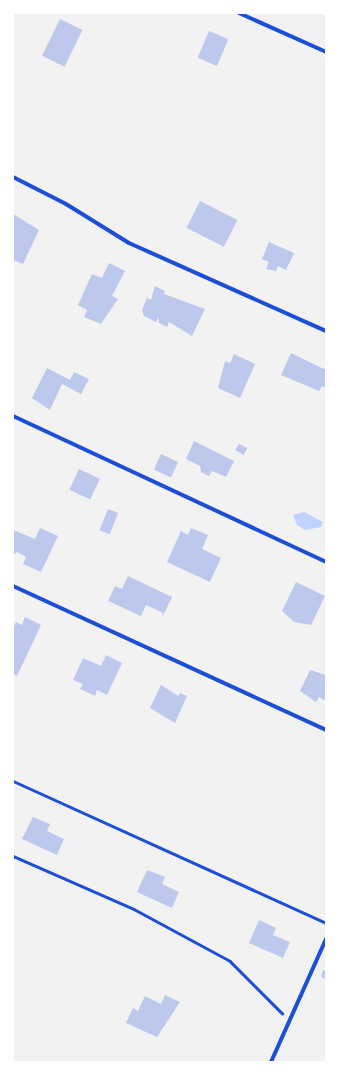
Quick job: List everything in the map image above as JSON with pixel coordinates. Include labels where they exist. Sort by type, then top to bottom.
[{"type":"street","points":[[238,13],[326,52]]},
{"type":"street","points":[[13,177],[60,200],[129,243],[326,331]]},
{"type":"street","points":[[13,416],[326,562]]},
{"type":"street","points":[[13,586],[326,730]]},
{"type":"street","points":[[271,1062],[326,939]]},
{"type":"lane","points":[[13,781],[326,923]]},
{"type":"path","points":[[13,856],[134,909],[230,961],[266,995],[289,1023]]},
{"type":"water","points":[[304,512],[323,522],[321,527],[305,530],[297,525],[293,515]]},
{"type":"building","points":[[60,19],[82,30],[64,67],[42,56]]},
{"type":"building","points":[[209,31],[228,39],[217,66],[198,58]]},
{"type":"building","points":[[200,201],[237,220],[224,247],[186,228]]},
{"type":"building","points":[[13,214],[39,230],[23,264],[13,260]]},
{"type":"building","points":[[269,242],[294,253],[286,270],[278,266],[276,271],[266,269],[269,262],[262,259]]},
{"type":"building","points":[[109,263],[125,271],[112,296],[118,299],[101,324],[84,317],[87,310],[78,305],[92,274],[102,278]]},
{"type":"building","points":[[155,286],[165,291],[164,294],[205,309],[192,336],[169,322],[167,327],[159,323],[158,317],[156,322],[144,316],[142,310],[147,298],[151,300]]},
{"type":"building","points":[[291,353],[326,370],[326,388],[322,386],[319,391],[281,375]]},
{"type":"building","points":[[234,354],[255,364],[240,398],[218,388],[225,361],[230,363]]},
{"type":"building","points":[[47,368],[70,380],[74,372],[89,379],[81,394],[62,384],[50,410],[32,398]]},
{"type":"building","points":[[194,441],[234,461],[226,477],[212,471],[209,476],[201,472],[200,466],[186,459]]},
{"type":"building","points":[[239,444],[247,448],[244,455],[235,450]]},
{"type":"building","points":[[161,454],[178,462],[171,477],[154,469]]},
{"type":"building","points":[[79,469],[100,479],[90,500],[69,490]]},
{"type":"building","points":[[108,509],[118,513],[110,534],[99,530]]},
{"type":"building","points":[[40,528],[58,536],[41,572],[23,564],[26,557],[17,552],[13,555],[13,530],[35,539]]},
{"type":"building","points":[[191,528],[208,535],[202,549],[221,558],[210,582],[167,562],[181,531],[188,535]]},
{"type":"building","points":[[128,576],[172,597],[162,618],[163,613],[146,605],[141,616],[108,601],[115,586],[122,589]]},
{"type":"building","points":[[296,582],[325,596],[311,625],[294,622],[282,611]]},
{"type":"building","points":[[25,617],[41,625],[17,676],[13,674],[13,628],[16,622],[22,625]]},
{"type":"building","points":[[106,655],[122,663],[107,695],[97,690],[95,696],[80,689],[83,684],[73,680],[83,658],[101,666]]},
{"type":"building","points":[[310,670],[326,675],[326,701],[319,697],[316,702],[300,691]]},
{"type":"building","points":[[161,685],[178,696],[180,693],[187,696],[175,723],[150,708]]},
{"type":"building","points":[[33,817],[50,824],[47,831],[64,839],[57,855],[22,839]]},
{"type":"building","points":[[147,870],[165,877],[162,884],[179,892],[172,908],[137,892]]},
{"type":"building","points":[[259,920],[276,928],[273,935],[290,942],[283,958],[249,943]]},
{"type":"building","points":[[323,970],[326,971],[325,979],[321,977]]},
{"type":"building","points":[[165,995],[180,1002],[157,1037],[126,1023],[133,1008],[138,1011],[145,996],[161,1004]]}]
